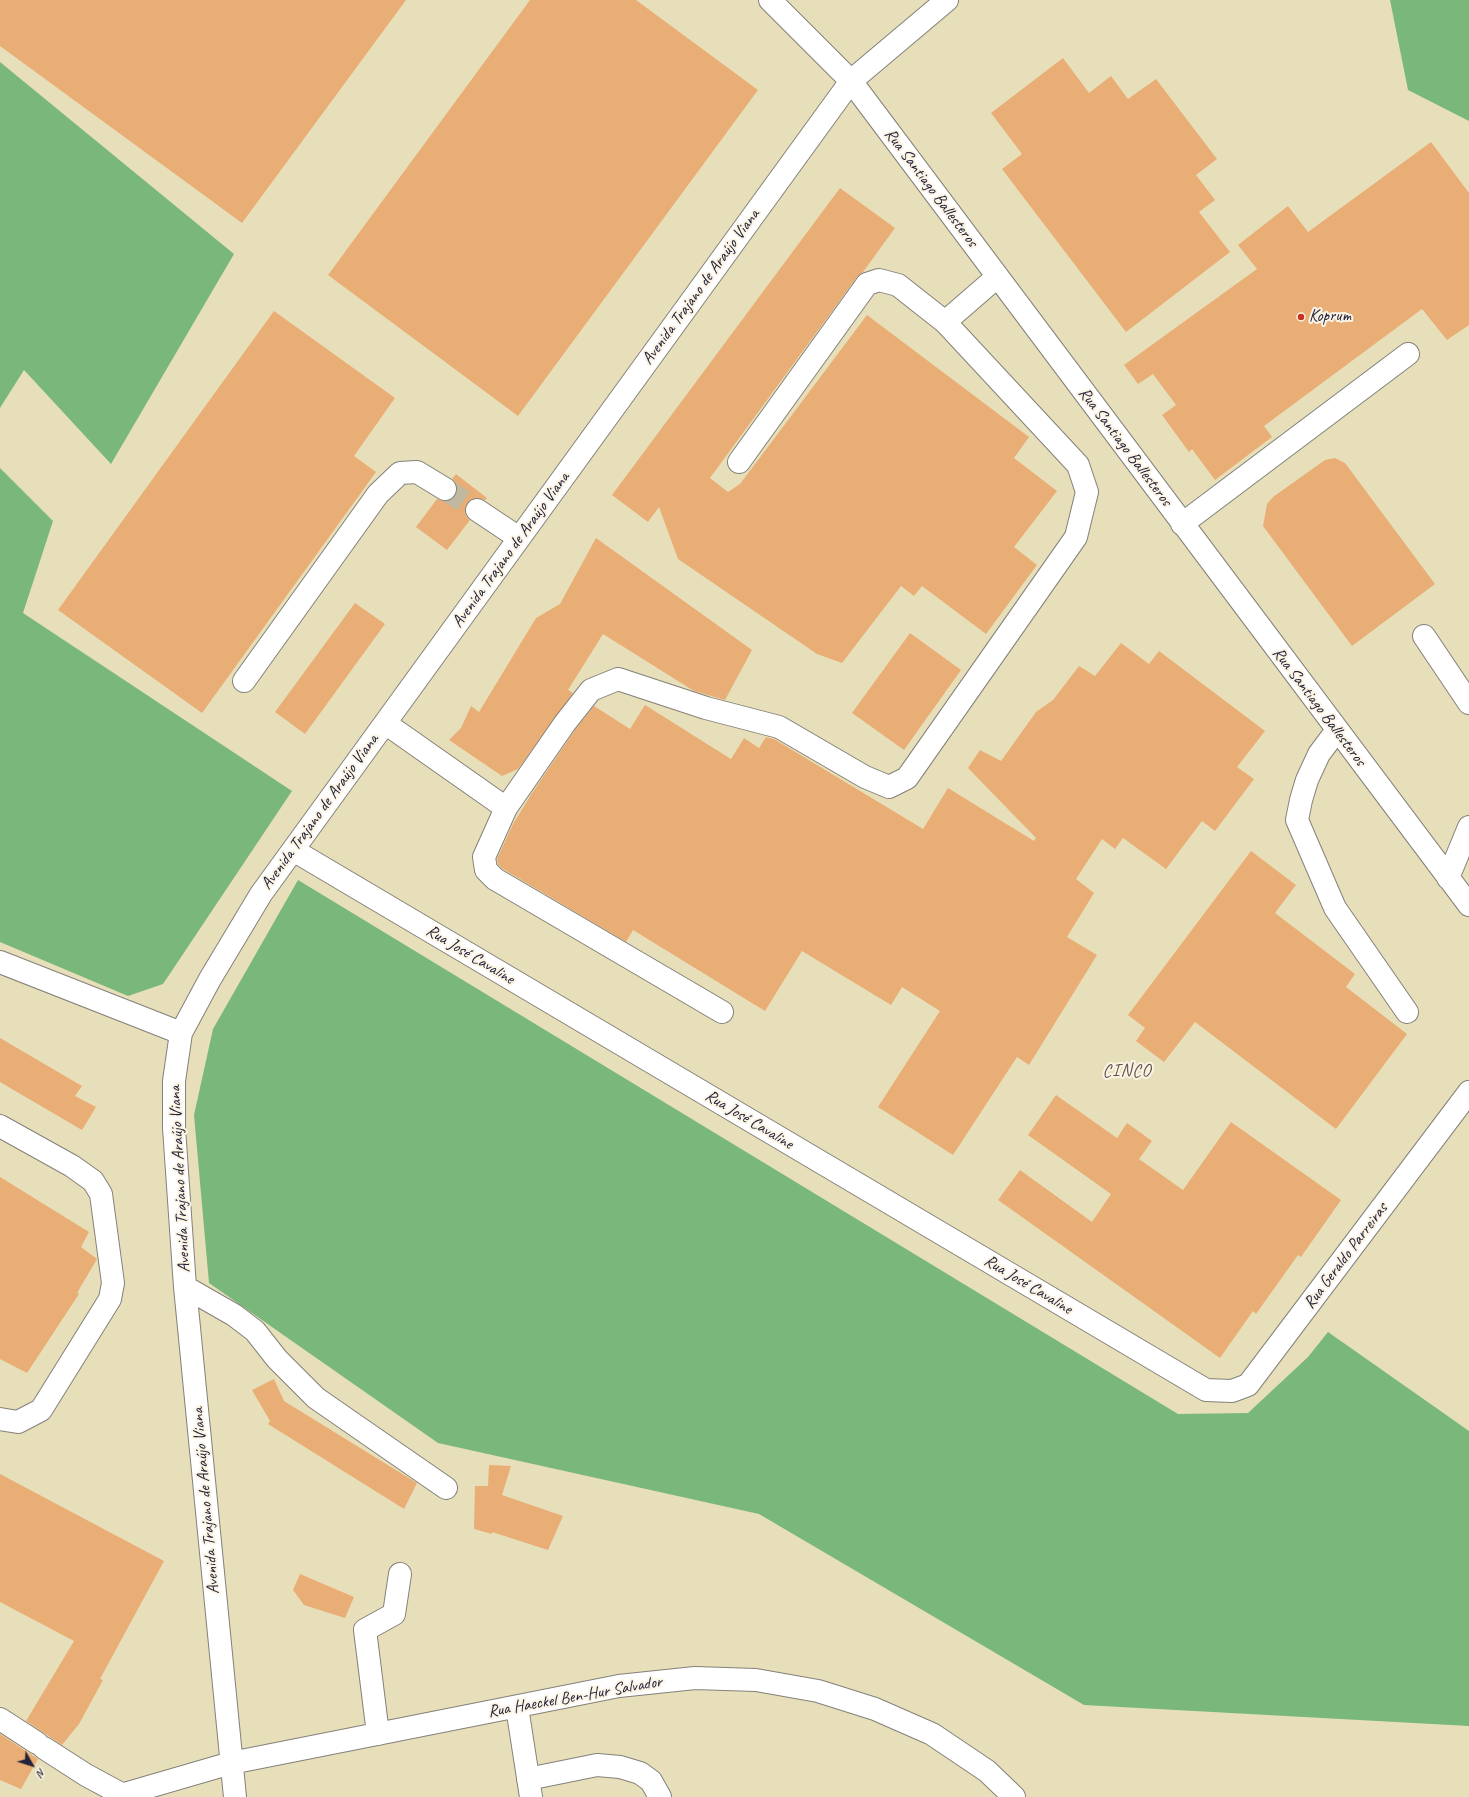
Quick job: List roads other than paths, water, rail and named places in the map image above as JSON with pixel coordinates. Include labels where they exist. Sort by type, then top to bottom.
[{"type":"street","name":"Rua Santiago Ballesteros","points":[[770,0],[851,81],[1336,730],[1469,905]]},
{"type":"street","name":"Avenida Trajano de Araújo Viana","points":[[235,1797],[185,1287],[174,1128],[174,1081],[181,1033],[210,979],[261,894],[851,81],[947,0]]},
{"type":"street","points":[[945,322],[997,277]]},
{"type":"street","points":[[722,1012],[495,879],[486,870],[484,856],[506,808],[565,723],[591,690],[618,679],[706,708],[779,728],[865,777],[889,787],[908,778],[1076,537],[1087,492],[1078,465],[945,322],[898,285],[879,280],[866,284],[739,462]]},
{"type":"street","points":[[1182,524],[1408,354]]},
{"type":"street","points":[[244,681],[378,494],[400,473],[416,472],[445,489]]},
{"type":"street","points":[[477,510],[519,538]]},
{"type":"street","points":[[1424,636],[1469,703]]},
{"type":"street","points":[[385,723],[506,808]]},
{"type":"street","points":[[1336,730],[1319,754],[1307,780],[1297,820],[1335,908],[1407,1012]]},
{"type":"street","points":[[1448,878],[1469,827]]},
{"type":"street","name":"Rua José Cavaline","points":[[293,850],[1206,1390]]},
{"type":"street","points":[[0,962],[181,1033]]},
{"type":"street","name":"Rua Geraldo Parreiras","points":[[1206,1390],[1232,1391],[1248,1385],[1469,1092]]},
{"type":"street","points":[[0,1126],[72,1166],[93,1181],[101,1194],[113,1283],[110,1299],[41,1410],[18,1422],[0,1419]]},
{"type":"street","points":[[185,1287],[234,1315],[255,1331],[277,1358],[316,1398],[446,1488]]},
{"type":"street","points":[[378,1734],[365,1630],[394,1614],[400,1574]]},
{"type":"street","name":"Rua Haeckel Ben-Hur Salvador","points":[[231,1763],[619,1686],[695,1678],[756,1680],[818,1691],[875,1709],[932,1734],[987,1771],[1014,1797]]},
{"type":"street","points":[[517,1707],[529,1788],[597,1765],[620,1767],[640,1774],[651,1781],[660,1797]]},
{"type":"street","points":[[0,1719],[119,1796],[231,1763]]},
{"type":"tunnel","points":[[445,489],[477,510]]},
{"type":"place","name":"Koprum","points":[[1301,317]]},
{"type":"district","name":"CINCO","points":[[1127,1071]]}]
